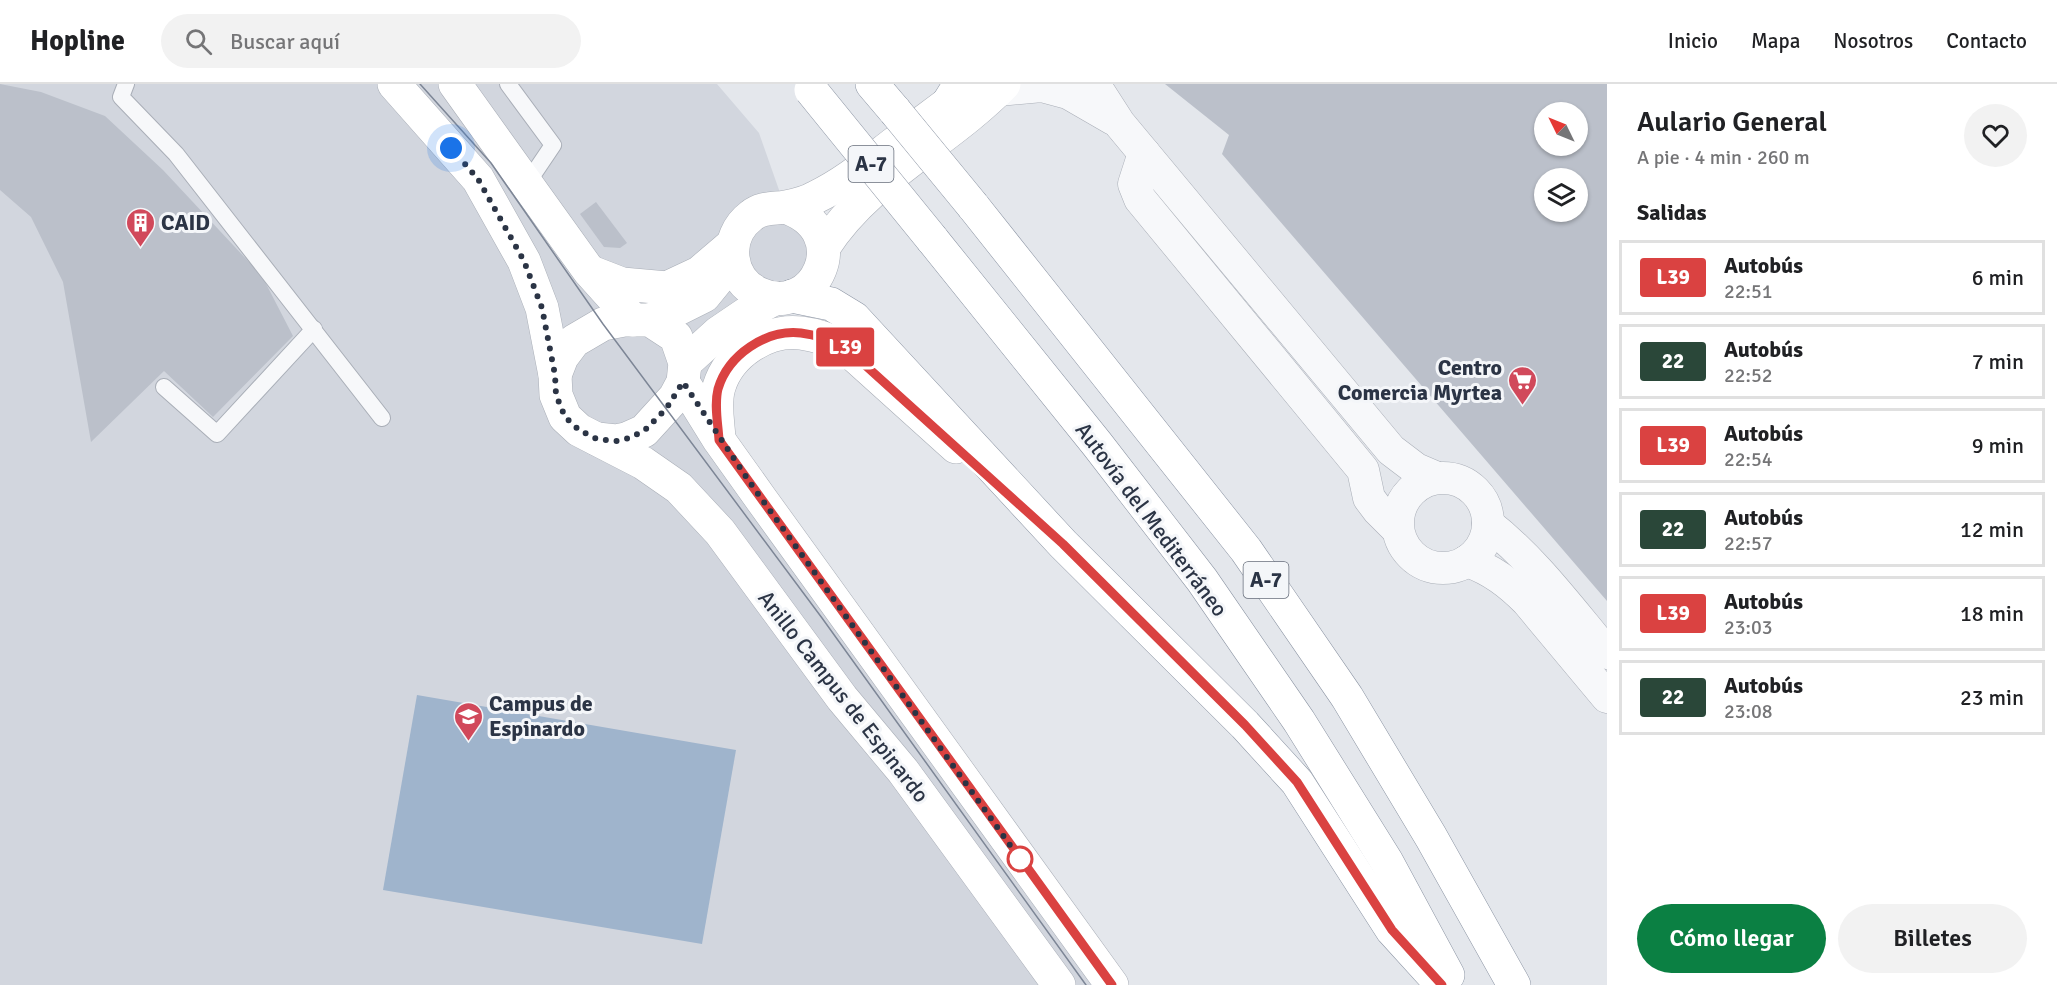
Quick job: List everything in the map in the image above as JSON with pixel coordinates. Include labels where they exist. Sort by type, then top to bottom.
[{"type":"main road","name":"Anillo Campus de Espinardo","points":[[394,84],[478,179],[524,261],[542,308],[555,375],[556,395],[565,417],[579,430],[644,463],[679,488],[720,532],[842,698],[903,771],[1059,985]]},
{"type":"main road","name":"Anillo Campus de Espinardo","points":[[455,84],[589,272],[642,320],[676,337],[684,373],[719,440],[1112,985]]},
{"type":"main road","name":"A-7","points":[[872,84],[890,98],[1246,550],[1347,697],[1431,837],[1514,985]]},
{"type":"main road","name":"Autovía del Mediterráneo","points":[[808,87],[1097,444],[1202,580],[1299,721],[1387,862],[1453,985]]},
{"type":"main road","points":[[555,375],[562,357],[574,341],[603,324],[642,320],[674,311],[704,296],[716,284],[733,252],[739,228],[752,215],[767,208],[785,207],[813,199],[841,184],[977,89]]},
{"type":"main road","points":[[824,247],[854,208],[977,89]]},
{"type":"main road","points":[[597,439],[616,441],[644,431],[666,409],[684,373],[718,333],[746,314],[806,289],[816,278],[823,263],[824,247],[821,236],[813,222],[800,212],[785,207]]},
{"type":"main road","points":[[589,272],[622,284],[667,288],[699,273],[733,252]]},
{"type":"main road","points":[[733,252],[738,275],[748,287],[761,295],[831,304],[854,318],[1063,544],[1245,725],[1297,782],[1392,930],[1442,985]]},
{"type":"main road","points":[[719,440],[716,408],[718,388],[728,368],[741,352],[780,334],[799,333],[826,338],[845,347],[1063,544]]},
{"type":"street","points":[[1094,84],[1119,123],[1391,450],[1416,469],[1437,478]]},
{"type":"street","points":[[977,89],[1042,86],[1068,93],[1119,123]]},
{"type":"street","points":[[1144,153],[1134,184],[1140,199],[1363,470],[1369,498],[1378,510],[1400,516]]},
{"type":"street","points":[[1391,450],[1401,476],[1400,516],[1402,543],[1410,555],[1434,568],[1449,569],[1474,556],[1483,545],[1488,531],[1484,503],[1476,491],[1465,483],[1451,478],[1437,478],[1423,482],[1411,490],[1400,516]]},
{"type":"street","points":[[1488,524],[1511,541],[1529,560],[1607,653]]},
{"type":"street","points":[[1467,561],[1496,574],[1513,587],[1607,697]]},
{"type":"lane","points":[[126,84],[121,97],[176,154],[382,418]]},
{"type":"lane","points":[[508,84],[553,146],[526,185]]},
{"type":"lane","points":[[164,387],[217,434],[314,329]]},
{"type":"shaded area","name":"Campus de Espinardo","points":[[0,84],[717,84],[759,133],[785,207],[824,247],[776,298],[716,408],[1112,985],[0,985]]},
{"type":"water","points":[[417,695],[736,750],[702,944],[383,890]]},
{"type":"building","name":"CAID","points":[[0,84],[41,92],[105,116],[163,170],[262,276],[293,336],[213,417],[164,371],[91,442],[63,282],[31,217],[0,190]]},
{"type":"building","name":"Centro Comercia Myrtea","points":[[1165,84],[1607,84],[1607,601],[1222,154],[1229,135]]},
{"type":"building","points":[[596,202],[627,243],[620,248],[604,247],[580,214]]},
{"type":"tram line","points":[[420,84],[491,163],[603,324],[822,618],[1086,985]]},
{"type":"bus line","name":"L39","points":[[1112,985],[719,440],[716,408],[718,388],[728,368],[741,352],[780,334],[799,333],[826,338],[845,347],[1063,544],[1245,725],[1297,782],[1392,930],[1442,985]]},
{"type":"place","name":"CAID","points":[[140,248]]},
{"type":"place","name":"Centro Comercia Myrtea","points":[[1523,406]]},
{"type":"place","name":"Campus de Espinardo","points":[[468,742]]},
{"type":"route","points":[[451,148],[478,179],[524,261],[542,308],[555,375],[556,395],[565,417],[579,430],[597,439],[616,441],[626,439],[644,431],[666,409],[683,382],[719,440],[1020,859]]}]
